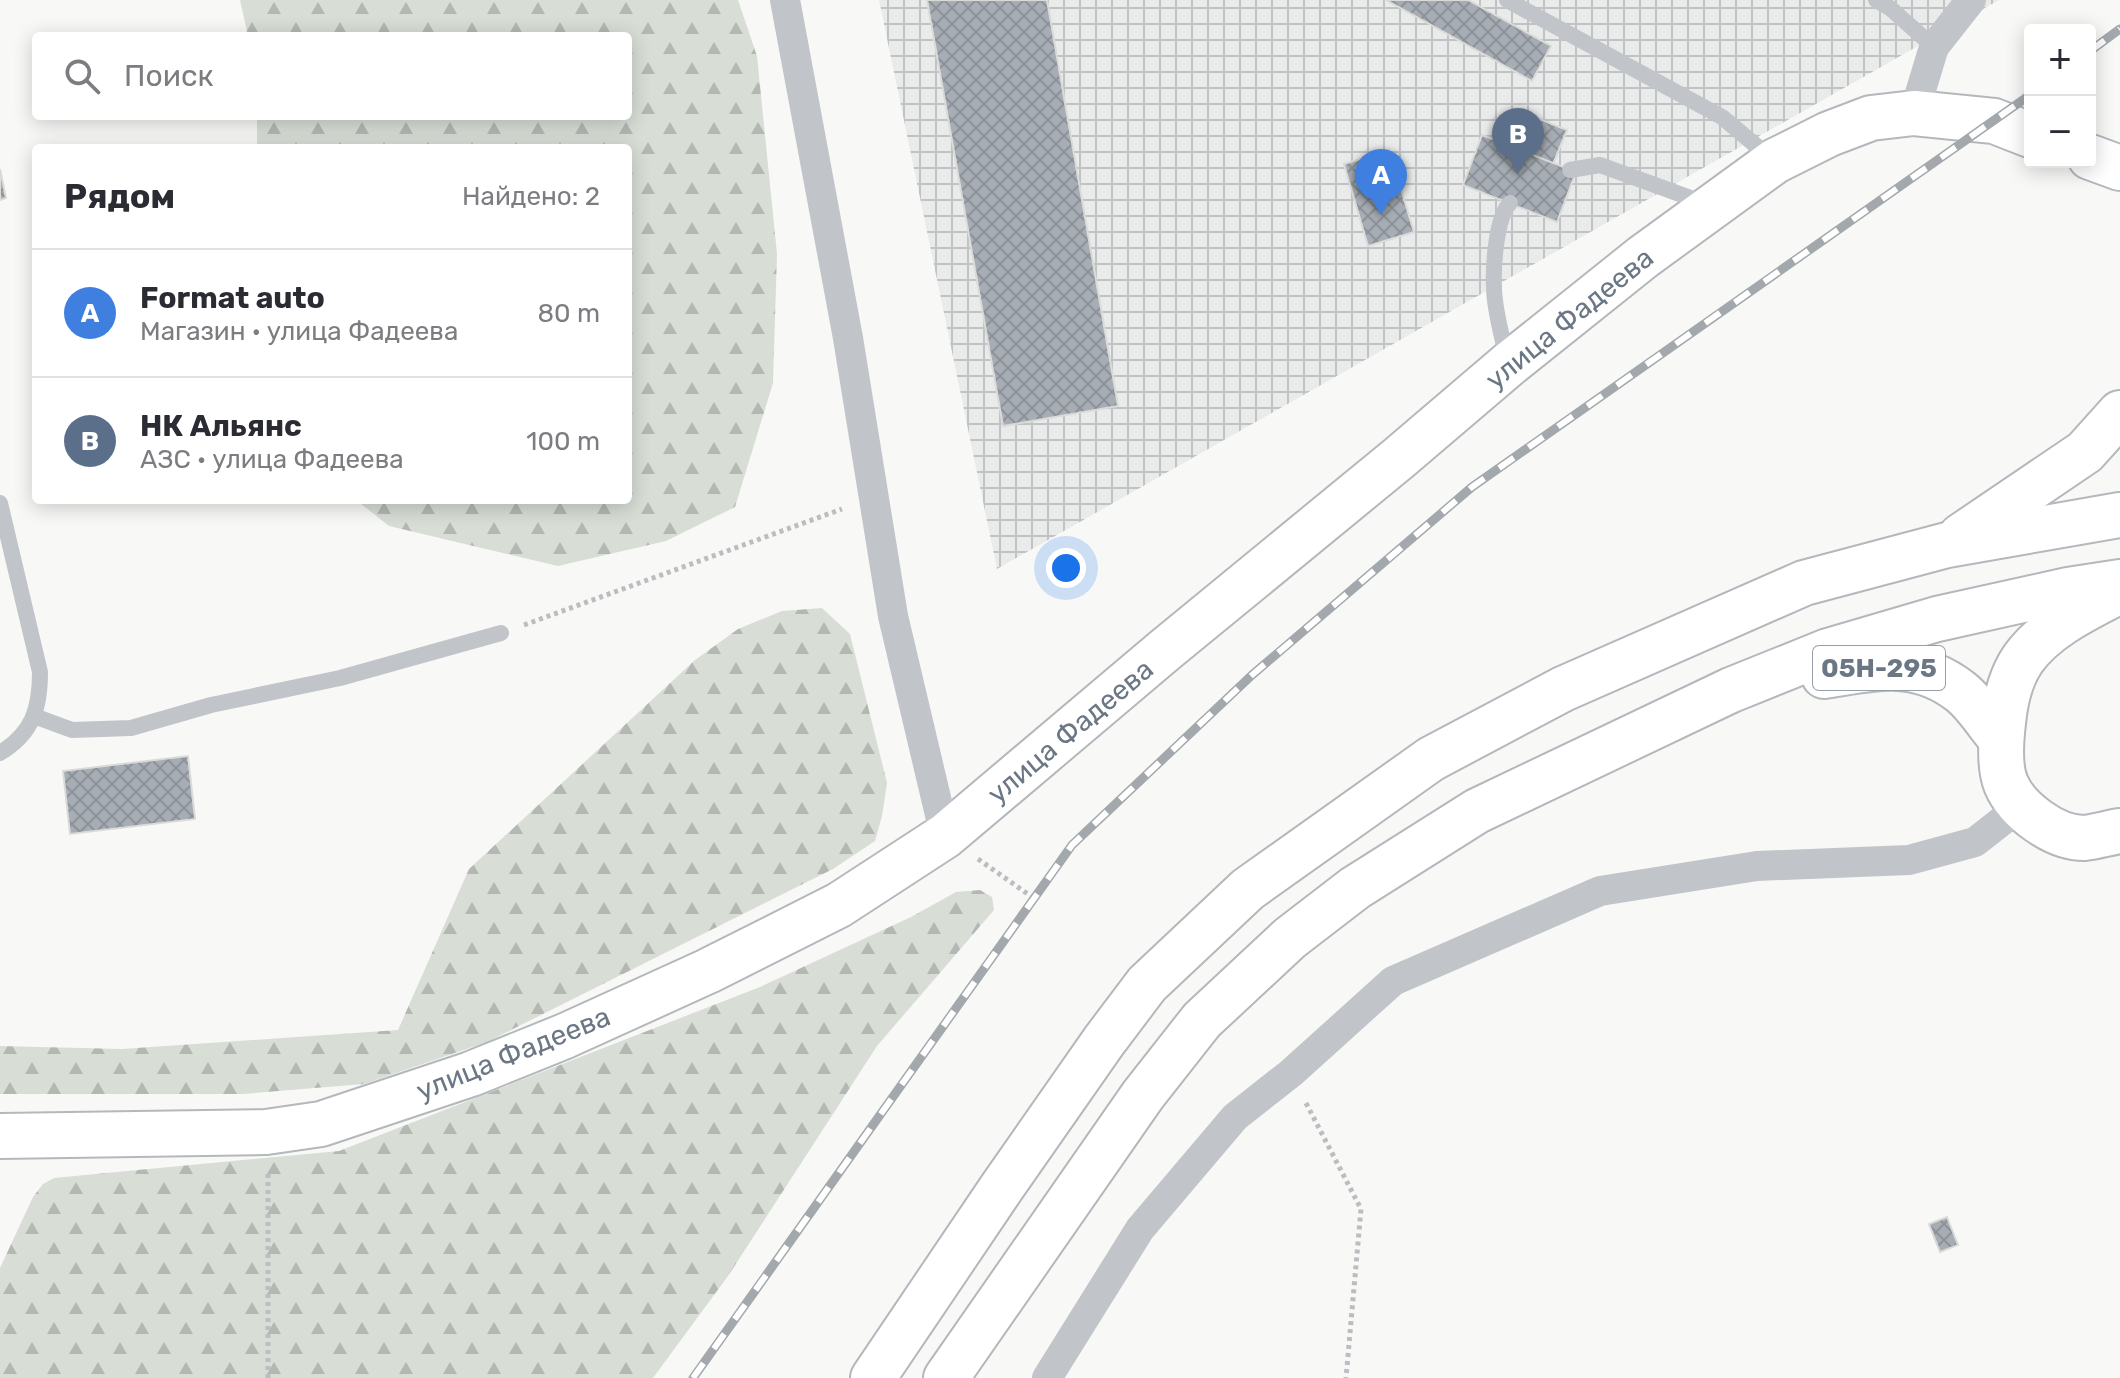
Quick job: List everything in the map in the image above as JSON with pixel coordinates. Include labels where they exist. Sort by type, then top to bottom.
[{"type":"main road","name":"улица Фадеева","points":[[0,1136],[266,1132],[321,1124],[471,1074],[565,1036],[708,971],[839,905],[945,836],[1508,365],[1712,206],[1775,161],[1829,134],[1871,118],[1914,113],[1994,121],[2024,133]]},
{"type":"main road","points":[[2096,159],[2120,168]]},
{"type":"main road","points":[[1947,545],[2085,452],[2120,413]]},
{"type":"main road","points":[[873,1378],[1028,1150],[1147,984],[1248,889],[1431,759],[1563,689],[1804,583],[1947,545],[2120,515]]},
{"type":"main road","points":[[946,1378],[1143,1095],[1202,1020],[1290,938],[1355,888],[1477,811],[1731,690],[1828,651],[1937,619],[2068,590],[2120,582]]},
{"type":"main road","points":[[2120,591],[2081,611],[2036,643],[2021,661],[2006,696],[2001,739],[2005,782],[2021,806],[2054,830],[2082,838],[2120,831]]},
{"type":"main road","name":"05Н-295","points":[[1731,690],[1885,667],[1927,670],[1963,693],[2001,739]]},
{"type":"street","points":[[785,0],[843,307],[893,616],[945,836]]},
{"type":"street","points":[[1914,113],[1934,47],[1971,0]]},
{"type":"street","points":[[1047,1378],[1140,1229],[1235,1117],[1291,1073],[1393,981],[1600,891],[1757,866],[1909,860],[1975,842],[2021,806]]},
{"type":"lane","points":[[1507,0],[1722,117],[1775,161]]},
{"type":"lane","points":[[1876,0],[1890,8],[1934,47]]},
{"type":"lane","points":[[1570,170],[1600,165],[1712,206]]},
{"type":"lane","points":[[1508,365],[1494,289],[1498,231],[1503,209],[1510,203]]},
{"type":"lane","points":[[0,503],[40,672],[40,695],[34,716],[17,743],[0,753]]},
{"type":"lane","points":[[34,716],[72,730],[131,728],[211,705],[340,678],[501,633]]},
{"type":"path","points":[[501,633],[874,498]]},
{"type":"path","points":[[945,836],[1032,897]]},
{"type":"path","points":[[1291,1073],[1361,1209],[1346,1378]]},
{"type":"path","points":[[266,1132],[269,1189],[268,1378]]},
{"type":"shaded area","points":[[879,0],[1999,0],[997,569]]},
{"type":"green space","points":[[240,0],[738,0],[757,56],[777,254],[773,383],[735,507],[666,541],[558,566],[389,526],[361,504],[632,504],[632,144],[257,144],[257,120],[632,120],[632,32],[247,32]]},
{"type":"green space","points":[[822,608],[850,634],[887,783],[875,841],[833,869],[487,1042],[364,1084],[243,1094],[0,1094],[0,1046],[122,1049],[398,1030],[469,869],[695,660],[738,629],[782,611]]},
{"type":"green space","points":[[980,890],[992,897],[994,910],[877,1046],[728,1276],[653,1378],[0,1378],[0,1268],[33,1197],[43,1184],[54,1178],[339,1151],[760,987],[911,917],[956,892]]},
{"type":"building","points":[[927,0],[1047,0],[1118,406],[1003,426]]},
{"type":"building","points":[[1386,0],[1468,0],[1551,46],[1532,81]]},
{"type":"building","points":[[1517,110],[1567,130],[1553,164],[1504,145]]},
{"type":"building","points":[[1482,135],[1576,172],[1557,222],[1463,185]]},
{"type":"building","points":[[1389,150],[1414,232],[1368,246],[1344,164]]},
{"type":"building","points":[[0,169],[6,198],[0,200]]},
{"type":"building","points":[[188,756],[195,819],[70,834],[63,771]]},
{"type":"building","points":[[1947,1217],[1958,1245],[1940,1252],[1929,1224]]},
{"type":"railway","points":[[2096,47],[2120,29]]},
{"type":"railway","points":[[693,1378],[1072,845],[1252,675],[1472,487],[2029,96]]},
{"type":"place","name":"НК Альянс","points":[[1518,174]]},
{"type":"place","name":"Format auto","points":[[1381,215]]}]
